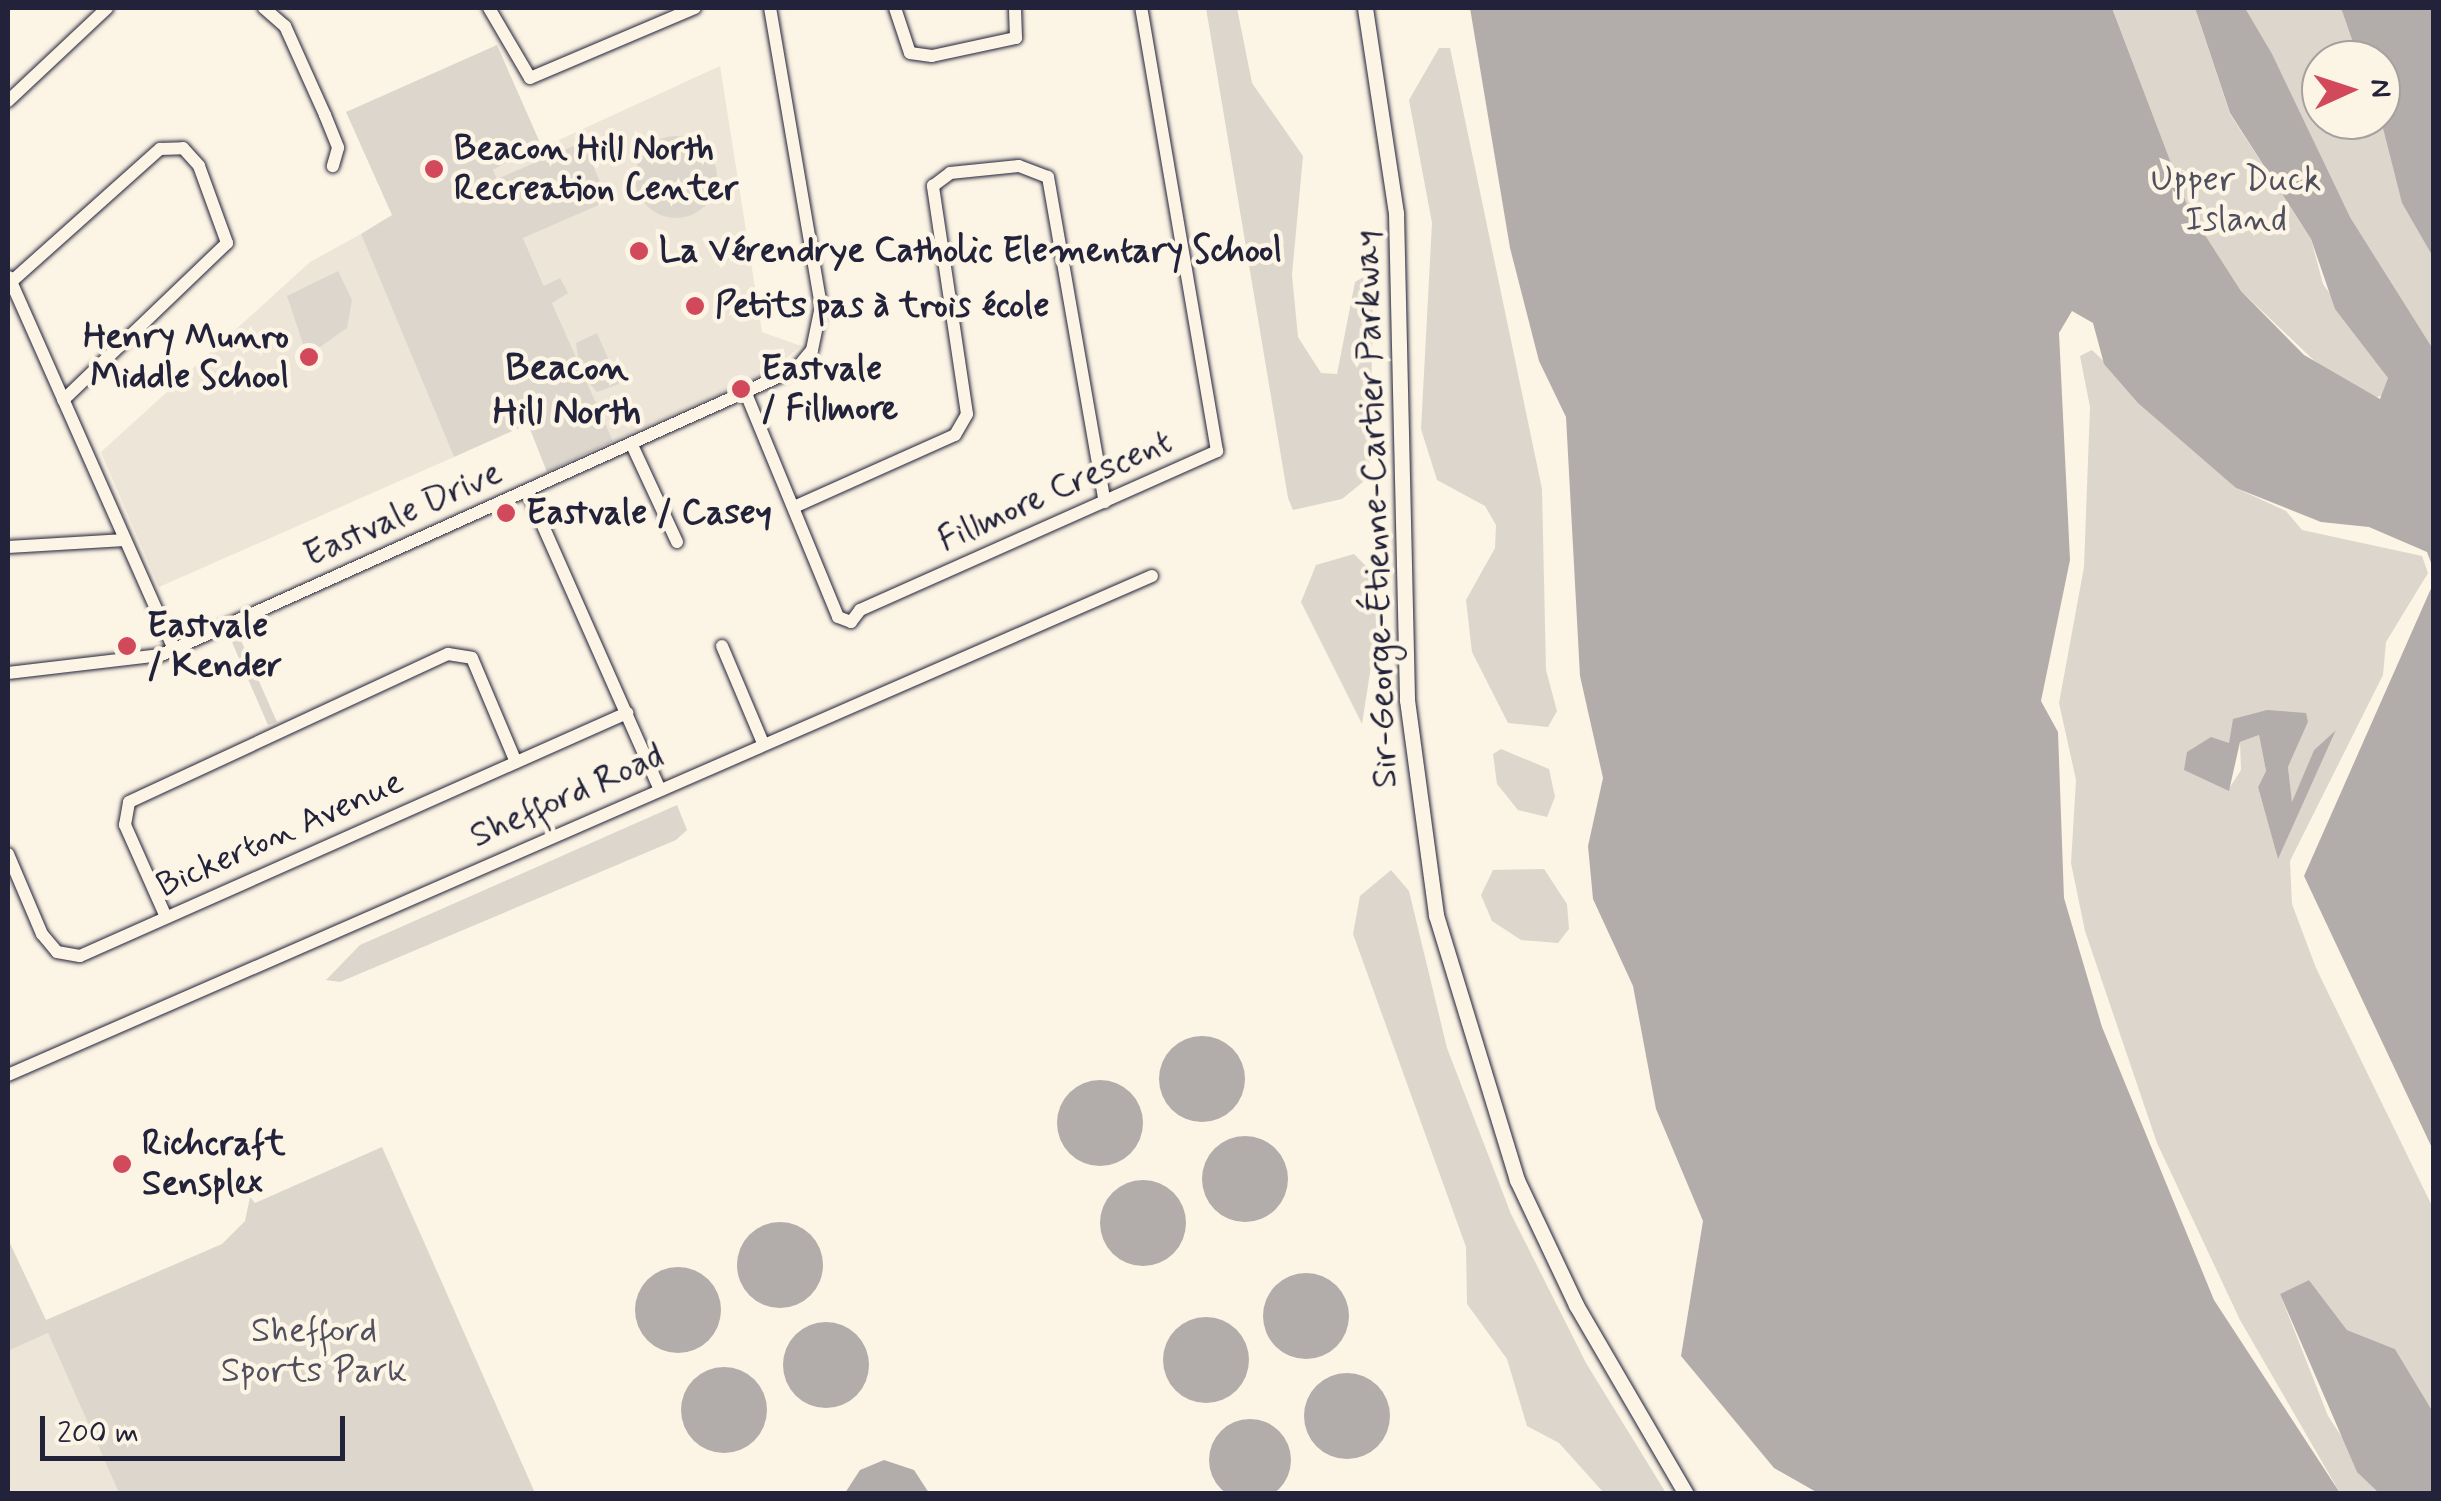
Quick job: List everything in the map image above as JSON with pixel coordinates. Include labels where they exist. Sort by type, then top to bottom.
[{"type":"main road","name":"Sir-George-Étienne-Cartier Parkway","points":[[1366,8],[1396,213],[1406,356],[1407,700],[1436,916],[1517,1180],[1576,1305],[1686,1494]]},
{"type":"street","points":[[8,101],[107,8]]},
{"type":"street","points":[[264,8],[295,46],[338,148],[333,166]]},
{"type":"street","points":[[489,8],[530,78],[695,8]]},
{"type":"street","name":"Eastvale Drive","points":[[8,673],[174,649],[747,396],[805,361],[821,306],[770,8]]},
{"type":"street","points":[[895,8],[910,53],[932,56],[1006,44],[1016,38],[1015,8]]},
{"type":"street","name":"Fillmore Crescent","points":[[747,396],[838,618],[851,622],[860,610],[1218,452],[1141,8]]},
{"type":"street","points":[[63,400],[227,243],[199,166],[183,148],[160,149],[9,278],[63,400],[125,540],[174,649]]},
{"type":"street","points":[[794,507],[955,435],[966,414],[933,186],[950,173],[1019,166],[1048,176],[1105,502]]},
{"type":"street","points":[[632,445],[677,542]]},
{"type":"street","points":[[528,492],[659,788]]},
{"type":"street","points":[[8,547],[125,540]]},
{"type":"street","name":"Shefford Road","points":[[8,1076],[659,788],[1152,576]]},
{"type":"street","points":[[722,646],[764,743]]},
{"type":"street","points":[[166,917],[125,826],[129,802],[448,654],[472,658],[516,762]]},
{"type":"street","name":"Bickerton Avenue","points":[[8,854],[57,952],[80,956],[627,713]]},
{"type":"shaded area","points":[[1470,8],[2112,8],[2189,210],[2241,291],[2304,355],[2380,399],[2388,378],[2335,309],[2311,239],[2230,113],[2195,8],[2245,8],[2301,115],[2301,140],[2313,140],[2350,217],[2433,349],[2433,568],[2427,552],[2369,527],[2321,522],[2236,488],[2138,403],[2104,364],[2093,323],[2072,311],[2059,333],[2070,560],[2041,701],[2058,732],[2064,898],[2102,1027],[2214,1300],[2340,1493],[1818,1493],[1774,1468],[1681,1356],[1703,1221],[1656,1109],[1633,986],[1593,899],[1588,846],[1603,778],[1580,676],[1566,417],[1539,361],[1510,248]]},
{"type":"shaded area","points":[[2341,8],[2433,8],[2433,257],[2402,203],[2386,140],[2401,140],[2401,40],[2352,40]]},
{"type":"shaded area","name":"La Vérendrye Catholic Elementary School","points":[[720,66],[762,332],[801,346],[768,373],[613,441],[493,170]]},
{"type":"shaded area","name":"Henry Munro Middle School","points":[[361,234],[454,457],[159,587],[101,452],[310,262]]},
{"type":"shaded area","points":[[2434,584],[2433,1150],[2304,876]]},
{"type":"shaded area","points":[[2267,710],[2306,713],[2308,722],[2288,767],[2292,802],[2314,750],[2336,730],[2278,859],[2258,787],[2266,771],[2259,735],[2240,742],[2229,791],[2184,770],[2187,752],[2211,737],[2229,743],[2233,719]]},
{"type":"shaded area","points":[[1202,1036],[1226,1043],[1238,1055],[1245,1079],[1238,1103],[1226,1115],[1202,1122],[1178,1115],[1166,1103],[1159,1079],[1166,1055],[1178,1043]]},
{"type":"shaded area","points":[[1100,1080],[1124,1087],[1136,1099],[1143,1123],[1136,1147],[1124,1159],[1100,1166],[1076,1159],[1064,1147],[1057,1123],[1064,1099],[1076,1087]]},
{"type":"shaded area","points":[[1245,1136],[1269,1143],[1281,1155],[1288,1179],[1281,1203],[1269,1215],[1245,1222],[1221,1215],[1209,1203],[1202,1179],[1209,1155],[1221,1143]]},
{"type":"shaded area","points":[[1143,1180],[1167,1187],[1179,1199],[1186,1223],[1179,1247],[1167,1259],[1143,1266],[1119,1259],[1107,1247],[1100,1223],[1107,1199],[1119,1187]]},
{"type":"shaded area","points":[[780,1222],[804,1229],[816,1241],[823,1265],[816,1289],[804,1301],[780,1308],[756,1301],[744,1289],[737,1265],[744,1241],[756,1229]]},
{"type":"shaded area","points":[[678,1267],[702,1274],[714,1286],[721,1310],[714,1334],[702,1346],[678,1353],[654,1346],[642,1334],[635,1310],[642,1286],[654,1274]]},
{"type":"shaded area","points":[[1306,1273],[1330,1280],[1342,1292],[1349,1316],[1342,1340],[1330,1352],[1306,1359],[1282,1352],[1270,1340],[1263,1316],[1270,1292],[1282,1280]]},
{"type":"shaded area","points":[[2309,1280],[2347,1330],[2395,1349],[2433,1412],[2433,1493],[2379,1493],[2357,1472],[2280,1294]]},
{"type":"shaded area","points":[[1206,1317],[1230,1324],[1242,1336],[1249,1360],[1242,1384],[1230,1396],[1206,1403],[1182,1396],[1170,1384],[1163,1360],[1170,1336],[1182,1324]]},
{"type":"shaded area","points":[[826,1322],[850,1329],[862,1341],[869,1365],[862,1389],[850,1401],[826,1408],[802,1401],[790,1389],[783,1365],[790,1341],[802,1329]]},
{"type":"shaded area","points":[[48,1333],[119,1493],[8,1493],[8,1351]]},
{"type":"shaded area","points":[[724,1367],[748,1374],[760,1386],[767,1410],[760,1434],[748,1446],[724,1453],[700,1446],[688,1434],[681,1410],[688,1386],[700,1374]]},
{"type":"shaded area","points":[[1347,1373],[1371,1380],[1383,1392],[1390,1416],[1383,1440],[1371,1452],[1347,1459],[1323,1452],[1311,1440],[1304,1416],[1311,1392],[1323,1380]]},
{"type":"shaded area","points":[[1250,1419],[1266,1422],[1279,1431],[1288,1444],[1288,1476],[1279,1489],[1266,1498],[1250,1501],[1234,1498],[1221,1489],[1212,1476],[1209,1460],[1212,1444],[1221,1431],[1234,1422]]},
{"type":"shaded area","points":[[884,1460],[914,1470],[929,1493],[845,1493],[860,1470]]},
{"type":"green space","points":[[1206,8],[1237,8],[1252,83],[1303,156],[1292,275],[1298,337],[1321,373],[1337,374],[1355,282],[1374,271],[1369,477],[1342,499],[1293,510],[1288,498]]},
{"type":"green space","name":"Upper Duck Island","points":[[2112,8],[2195,8],[2230,114],[2311,239],[2323,284],[2388,378],[2387,395],[2371,398],[2322,368],[2241,291],[2189,210]]},
{"type":"green space","name":"Upper Duck Island","points":[[2245,8],[2341,8],[2352,40],[2301,40],[2301,119]]},
{"type":"green space","points":[[497,45],[541,145],[493,170],[497,179],[583,142],[608,201],[523,238],[544,286],[560,278],[568,293],[552,303],[579,364],[576,343],[597,333],[619,384],[597,392],[585,378],[613,441],[547,472],[528,424],[454,457],[361,234],[392,215],[346,112]]},
{"type":"green space","points":[[1439,48],[1450,48],[1542,489],[1546,670],[1557,711],[1548,727],[1508,723],[1472,652],[1466,600],[1495,548],[1496,525],[1485,506],[1437,480],[1421,429],[1432,223],[1409,100]]},
{"type":"green space","points":[[676,136],[705,148],[717,177],[705,206],[676,218],[647,206],[635,177],[647,148]]},
{"type":"green space","name":"Upper Duck Island","points":[[2311,140],[2391,140],[2402,202],[2433,257],[2433,349],[2350,217]]},
{"type":"green space","points":[[338,271],[352,300],[347,328],[307,356],[287,296]]},
{"type":"green space","points":[[2092,350],[2236,488],[2286,511],[2302,530],[2422,556],[2428,573],[2386,642],[2383,675],[2290,861],[2292,904],[2316,968],[2433,1208],[2433,1412],[2395,1349],[2347,1330],[2309,1280],[2280,1294],[2328,1416],[2379,1493],[2340,1493],[2240,1320],[2157,1143],[2085,931],[2071,863],[2076,780],[2059,703],[2084,567],[2090,407],[2080,356]],"holes":[[[2234,719],[2308,722],[2288,767],[2292,803],[2314,750],[2336,730],[2278,858],[2258,787],[2266,771],[2259,735],[2240,742],[2241,770],[2228,790],[2222,780]]]},
{"type":"green space","points":[[1354,554],[1376,576],[1381,602],[1362,724],[1301,602],[1316,565]]},
{"type":"green space","points":[[239,636],[277,722],[268,725],[231,640]]},
{"type":"green space","points":[[1501,749],[1549,769],[1555,797],[1547,817],[1518,810],[1497,784],[1493,754]]},
{"type":"green space","points":[[677,805],[687,830],[676,840],[340,982],[326,980],[360,945]]},
{"type":"green space","points":[[1544,869],[1567,904],[1569,929],[1558,943],[1521,940],[1492,921],[1481,895],[1493,870]]},
{"type":"green space","points":[[1391,870],[1409,891],[1447,1048],[1511,1214],[1586,1363],[1666,1493],[1604,1493],[1559,1443],[1527,1426],[1507,1359],[1467,1304],[1466,1247],[1353,934],[1360,896]]},
{"type":"green space","name":"Shefford Sports Park","points":[[382,1147],[535,1493],[119,1493],[48,1333],[8,1351],[8,1239],[46,1320],[222,1244],[245,1221],[250,1197],[255,1203]]},
{"type":"place","name":"Beacon Hill North Recreation Center","points":[[434,169]]},
{"type":"place","name":"La Vérendrye Catholic Elementary School","points":[[639,251]]},
{"type":"place","name":"Petits pas à trois école","points":[[695,306]]},
{"type":"place","name":"Henry Munro Middle School","points":[[309,357]]},
{"type":"place","name":"Eastvale / Fillmore","points":[[741,389]]},
{"type":"place","name":"Eastvale / Casey","points":[[506,513]]},
{"type":"place","name":"Eastvale / Kender","points":[[127,646]]},
{"type":"place","name":"Richcraft Sensplex","points":[[122,1164]]},
{"type":"district","name":"Beacon Hill North","points":[[567,391]]}]
